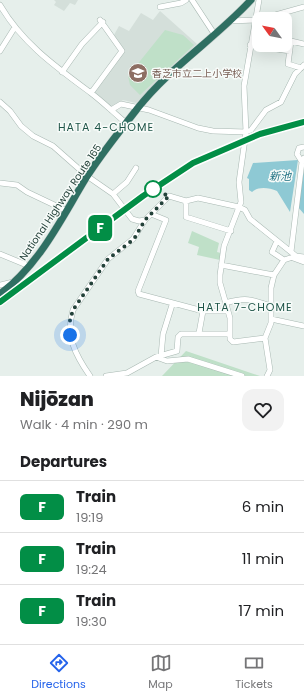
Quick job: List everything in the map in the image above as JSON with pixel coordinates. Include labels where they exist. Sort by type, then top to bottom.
[{"type":"highway","name":"National Highway Route 165","points":[[0,294],[29,266],[66,211],[87,176],[138,108],[168,75],[215,35],[251,0]]},
{"type":"street","points":[[160,7],[181,3],[186,0]]},
{"type":"street","points":[[192,0],[215,35]]},
{"type":"street","points":[[258,12],[259,0]]},
{"type":"street","points":[[286,12],[304,7]]},
{"type":"street","points":[[1,8],[15,27],[38,53],[91,93],[126,123]]},
{"type":"street","points":[[229,21],[252,20]]},
{"type":"street","points":[[62,72],[82,44],[102,21],[122,51],[91,93]]},
{"type":"street","points":[[0,51],[15,27]]},
{"type":"street","points":[[252,39],[244,86],[246,132],[239,182],[241,202],[224,246],[220,283],[228,311],[231,328],[229,334],[230,339],[233,342],[265,338]]},
{"type":"street","points":[[292,41],[304,44]]},
{"type":"street","points":[[290,52],[288,64],[303,66]]},
{"type":"street","points":[[111,110],[121,104],[138,108],[198,128],[213,131],[246,132],[250,130],[266,110],[281,102],[295,74],[303,66]]},
{"type":"street","points":[[0,102],[10,111],[20,126],[33,136],[53,146],[87,176],[113,194],[132,219],[139,221],[145,220]]},
{"type":"street","points":[[293,255],[293,224],[303,160],[298,154],[299,148],[304,147]]},
{"type":"street","points":[[113,194],[127,182],[136,168]]},
{"type":"street","points":[[0,183],[17,185],[27,192],[66,211]]},
{"type":"street","points":[[90,376],[72,345],[70,320],[73,310],[108,259],[134,239],[145,220],[169,196],[186,201],[198,198],[239,207],[245,210],[250,219],[276,241],[304,262]]},
{"type":"street","points":[[186,201],[186,217],[231,231]]},
{"type":"street","points":[[151,214],[166,220],[138,291],[139,294],[203,312],[228,311]]},
{"type":"street","points":[[276,241],[272,252],[284,260]]},
{"type":"street","points":[[0,254],[29,266]]},
{"type":"street","points":[[267,376],[270,370],[265,338],[271,323],[271,288],[274,275],[284,260],[293,255],[304,257]]},
{"type":"street","points":[[221,265],[274,275]]},
{"type":"street","points":[[0,285],[14,282]]},
{"type":"street","points":[[225,303],[241,299],[254,300],[271,306]]},
{"type":"street","points":[[159,356],[163,334],[172,304]]},
{"type":"street","points":[[199,333],[203,312]]},
{"type":"street","points":[[270,319],[304,326]]},
{"type":"street","points":[[106,376],[127,373],[159,356],[177,351],[178,336],[181,334],[229,334]]},
{"type":"street","points":[[159,356],[167,361],[188,359],[242,376]]},
{"type":"shaded area","points":[[54,0],[78,0],[75,5],[70,3],[64,11],[54,5],[56,2]]},
{"type":"shaded area","name":"香芝市立二上小学校","points":[[160,11],[197,44],[136,103],[123,100],[112,108],[94,93],[124,52],[114,35],[119,26],[129,31],[141,13],[153,20]]},
{"type":"green space","points":[[165,30],[183,35],[194,45],[140,95],[130,85],[128,76]]},
{"type":"green space","points":[[192,231],[219,243],[217,252],[221,253],[220,260],[197,255],[199,247],[188,243]]},
{"type":"green space","points":[[186,351],[260,376],[162,376]]},
{"type":"water","name":"新池","points":[[298,160],[290,212],[277,191],[264,188],[252,192],[249,190],[249,179],[247,178],[253,163]]},
{"type":"water","points":[[304,169],[304,214],[298,207]]},
{"type":"railway","points":[[0,302],[124,210],[193,163],[260,134],[304,122]]},
{"type":"train","name":"F","points":[[0,302],[143,196],[193,163],[215,152],[260,134],[281,127],[304,122]]},
{"type":"place","name":"香芝市立二上小学校","points":[[138,73]]},
{"type":"district","name":"HATA 4-CHOME","points":[[106,127]]},
{"type":"district","name":"HATA 7-CHOME","points":[[245,307]]},
{"type":"route","points":[[70,335],[70,320],[73,310],[108,259],[134,239],[145,220],[169,196],[153,189]]}]
